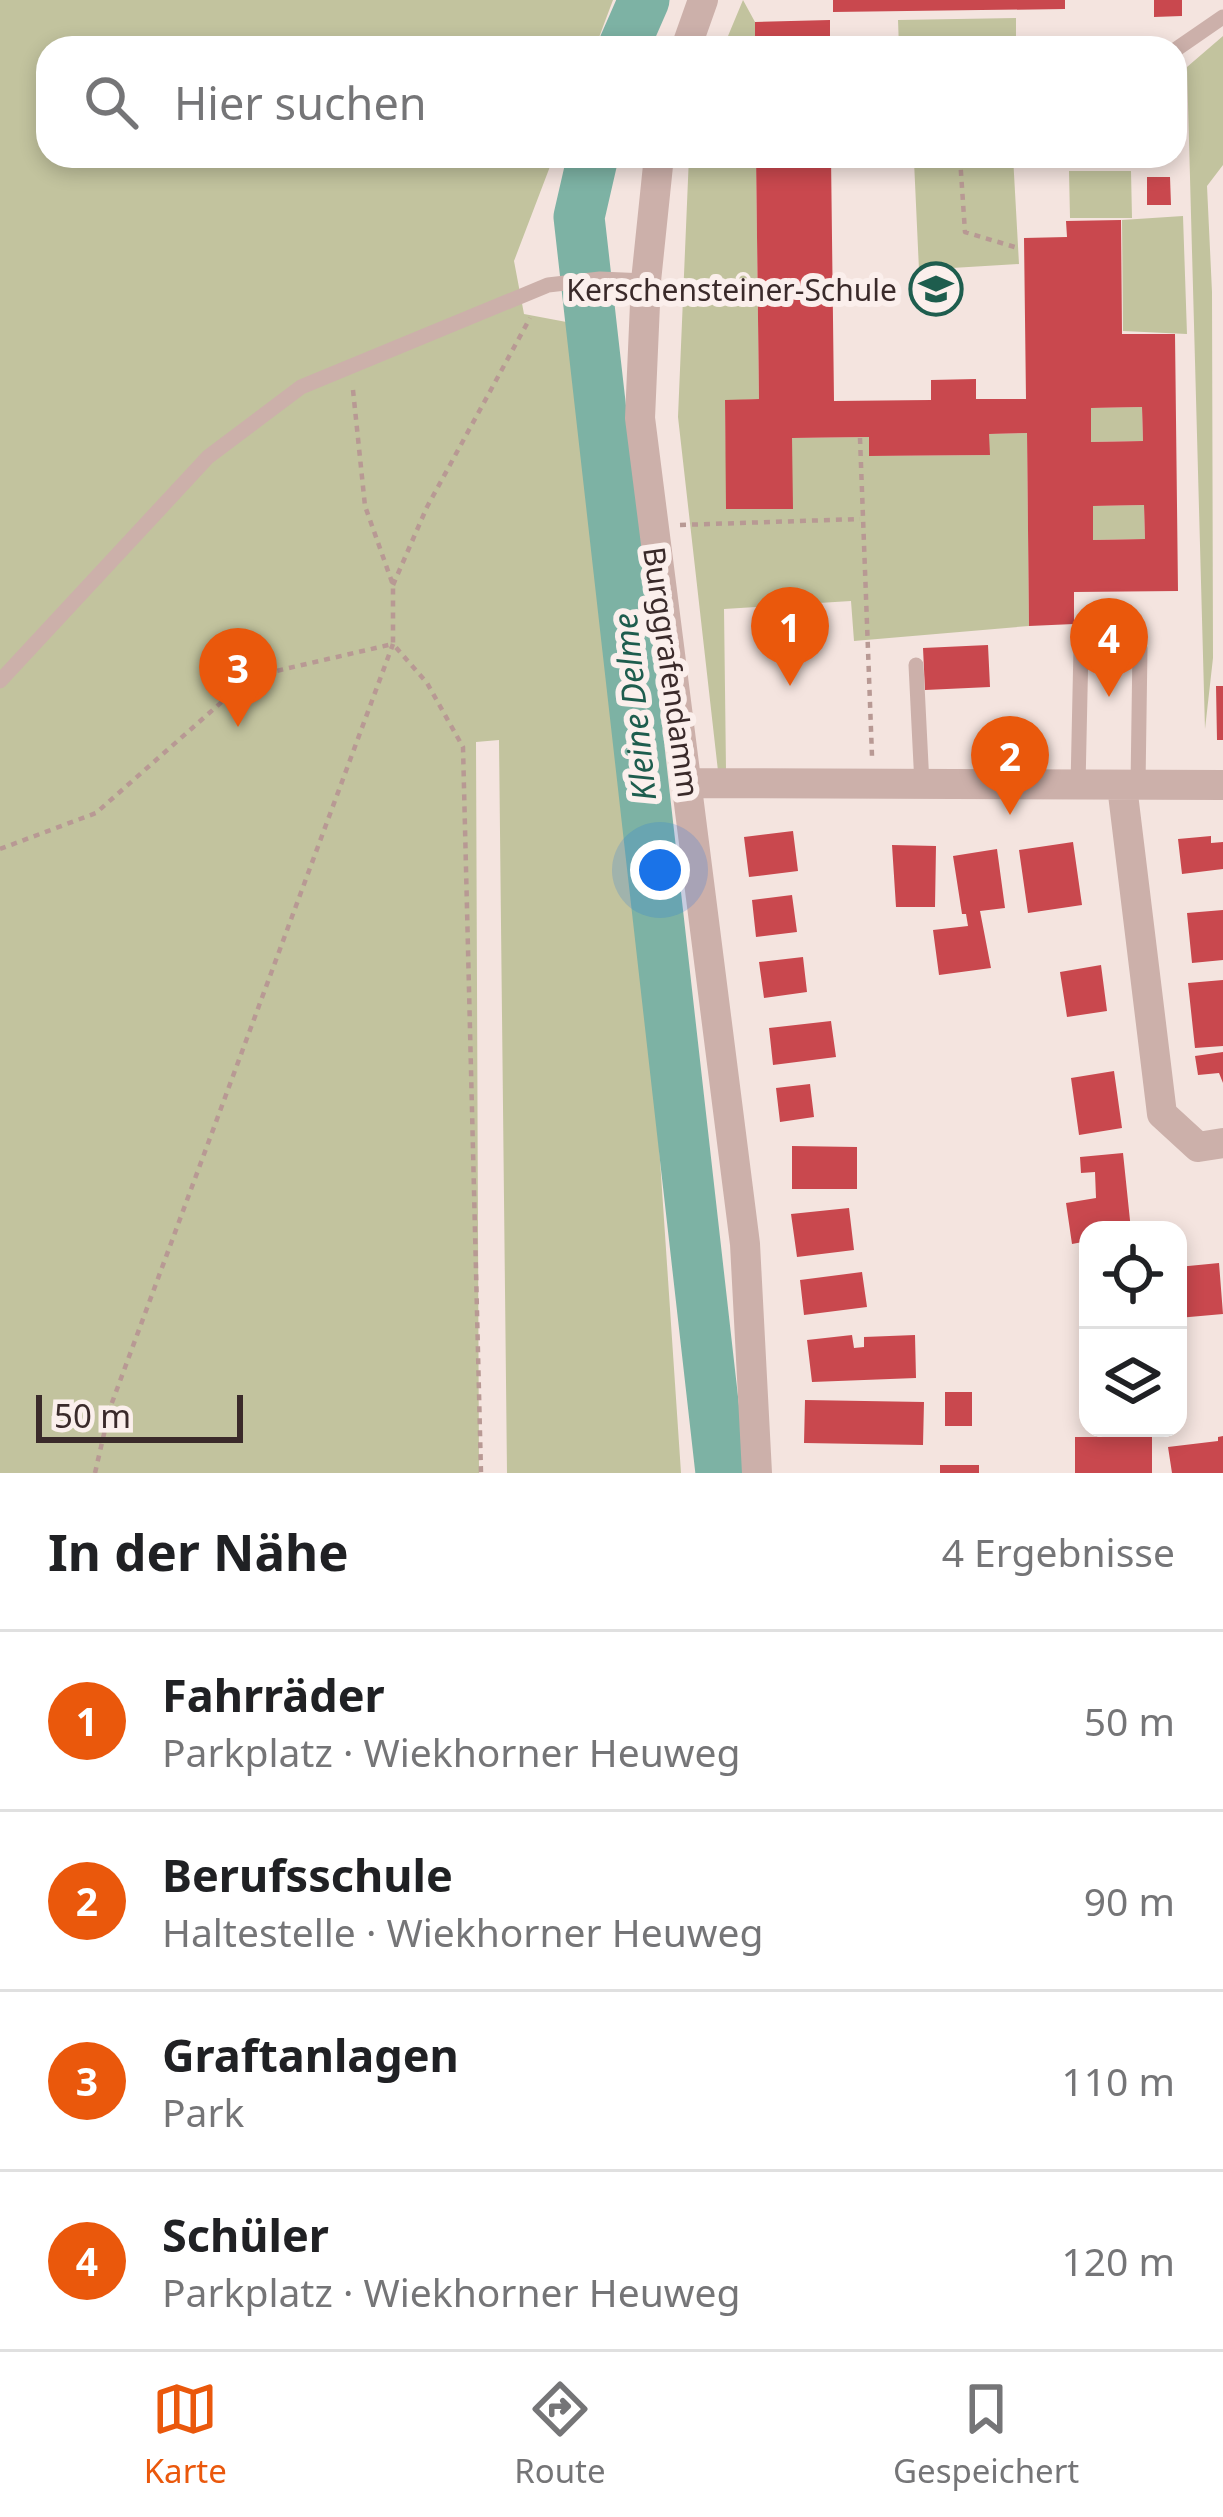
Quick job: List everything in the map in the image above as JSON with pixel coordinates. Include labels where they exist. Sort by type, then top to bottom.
[{"type":"street","points":[[690,36],[703,0]]},
{"type":"street","name":"Burggrafendamm","points":[[658,168],[646,281],[640,418],[745,1244],[757,1473]]},
{"type":"street","points":[[687,783],[1223,784]]},
{"type":"street","points":[[1130,786],[1162,1114],[1198,1147],[1223,1143]]},
{"type":"lane","points":[[1187,42],[1223,17]]},
{"type":"lane","points":[[0,681],[208,457],[302,387],[556,284],[646,281]]},
{"type":"lane","points":[[1078,786],[1081,647],[1141,648],[1130,786]]},
{"type":"lane","points":[[916,665],[922,785]]},
{"type":"path","points":[[961,168],[965,232],[1018,248]]},
{"type":"path","points":[[393,585],[427,507],[556,284]]},
{"type":"path","points":[[95,1473],[110,1408],[393,644],[393,585],[364,506],[351,367]]},
{"type":"path","points":[[860,437],[873,784]]},
{"type":"path","points":[[652,526],[860,519]]},
{"type":"path","points":[[0,849],[96,813],[250,677],[393,644]]},
{"type":"path","points":[[393,644],[427,683],[463,747],[481,1473]]},
{"type":"green space","points":[[0,0],[613,0],[600,36],[36,36],[36,168],[549,168],[514,261],[524,314],[577,324],[606,584],[633,757],[681,1473],[507,1473],[499,740],[476,742],[479,1473],[0,1473]]},
{"type":"green space","points":[[743,0],[755,22],[755,36],[728,36]]},
{"type":"green space","points":[[1016,18],[1016,36],[899,36],[898,20]]},
{"type":"green space","points":[[1223,36],[1223,165],[1207,186],[1212,292],[1213,658],[1205,729],[1187,67]]},
{"type":"green space","points":[[688,168],[756,168],[759,399],[725,401],[727,509],[792,509],[792,438],[869,437],[870,456],[989,455],[989,434],[1027,433],[1029,626],[854,641],[851,601],[724,609],[726,770],[718,771],[678,417]]},
{"type":"green space","points":[[914,168],[1014,168],[1019,264],[919,270]]},
{"type":"green space","points":[[1069,171],[1131,171],[1132,218],[1070,218]]},
{"type":"green space","points":[[1183,216],[1187,334],[1123,331],[1122,220]]},
{"type":"green space","points":[[1142,407],[1143,441],[1091,442],[1091,408]]},
{"type":"green space","points":[[1144,505],[1145,539],[1093,540],[1093,506]]},
{"type":"building","points":[[833,0],[1065,0],[1065,9],[833,12]]},
{"type":"building","points":[[1154,0],[1182,0],[1182,16],[1154,17]]},
{"type":"building","points":[[830,20],[830,36],[755,36],[755,22]]},
{"type":"building","points":[[756,168],[831,168],[834,401],[931,400],[931,380],[976,379],[976,399],[1026,399],[1024,238],[1067,237],[1066,221],[1121,220],[1122,334],[1175,334],[1178,591],[1074,592],[1074,624],[1029,626],[1027,433],[989,434],[990,455],[869,456],[869,437],[792,438],[793,509],[726,509],[725,400],[759,399]],"holes":[[[1142,407],[1143,441],[1091,442],[1091,408]],[[1144,505],[1145,539],[1093,540],[1093,506]]]},
{"type":"building","points":[[1147,177],[1170,177],[1171,205],[1147,205]]},
{"type":"building","points":[[988,645],[990,687],[925,690],[923,648]]},
{"type":"building","points":[[1216,686],[1223,686],[1223,740],[1217,740]]},
{"type":"building","points":[[793,831],[798,871],[749,877],[744,837]]},
{"type":"building","points":[[1211,836],[1211,843],[1223,842],[1223,869],[1182,874],[1178,839]]},
{"type":"building","points":[[1073,842],[1082,905],[1028,913],[1019,850]]},
{"type":"building","points":[[892,845],[936,846],[935,907],[896,907]]},
{"type":"building","points":[[997,849],[1005,908],[980,911],[991,968],[939,975],[933,930],[968,926],[953,856]]},
{"type":"building","points":[[792,895],[797,932],[756,937],[752,900]]},
{"type":"building","points":[[1223,910],[1223,960],[1192,963],[1187,913]]},
{"type":"building","points":[[803,957],[807,992],[764,998],[759,962]]},
{"type":"building","points":[[1101,965],[1107,1011],[1067,1017],[1060,972]]},
{"type":"building","points":[[1223,980],[1223,1046],[1195,1048],[1188,983]]},
{"type":"building","points":[[831,1021],[836,1057],[773,1065],[769,1028]]},
{"type":"building","points":[[1223,1052],[1223,1083],[1219,1073],[1198,1075],[1195,1056]]},
{"type":"building","points":[[1114,1071],[1122,1128],[1079,1135],[1071,1078]]},
{"type":"building","points":[[810,1084],[814,1117],[780,1122],[776,1088]]},
{"type":"building","points":[[792,1146],[857,1147],[857,1189],[792,1189]]},
{"type":"building","points":[[1123,1153],[1130,1221],[1079,1221],[1079,1243],[1072,1244],[1066,1203],[1096,1198],[1095,1172],[1081,1173],[1080,1157]]},
{"type":"building","points":[[849,1208],[854,1250],[797,1257],[791,1214]]},
{"type":"building","points":[[1219,1263],[1223,1314],[1187,1317],[1187,1266]]},
{"type":"building","points":[[862,1272],[867,1307],[804,1315],[800,1280]]},
{"type":"building","points":[[852,1335],[854,1348],[864,1347],[864,1337],[915,1335],[916,1378],[812,1382],[807,1340]]},
{"type":"building","points":[[945,1392],[972,1392],[972,1426],[945,1426]]},
{"type":"building","points":[[805,1400],[924,1402],[923,1445],[804,1443]]},
{"type":"building","points":[[1223,1436],[1223,1473],[1172,1473],[1168,1447],[1218,1441]]},
{"type":"building","points":[[1075,1437],[1152,1437],[1152,1473],[1075,1473]]},
{"type":"building","points":[[940,1465],[979,1465],[979,1473],[940,1473]]},
{"type":"waterway","name":"Kleine Delme","points":[[628,36],[644,0]]},
{"type":"waterway","name":"Kleine Delme","points":[[590,168],[579,217],[721,1473]]},
{"type":"place","name":"Kerschensteiner-Schule","points":[[936,289]]},
{"type":"place","name":"Fahrräder","points":[[790,686]]},
{"type":"place","name":"Schüler","points":[[1109,697]]},
{"type":"place","name":"Graftanlagen","points":[[238,727]]},
{"type":"place","name":"Berufsschule","points":[[1010,815]]}]
